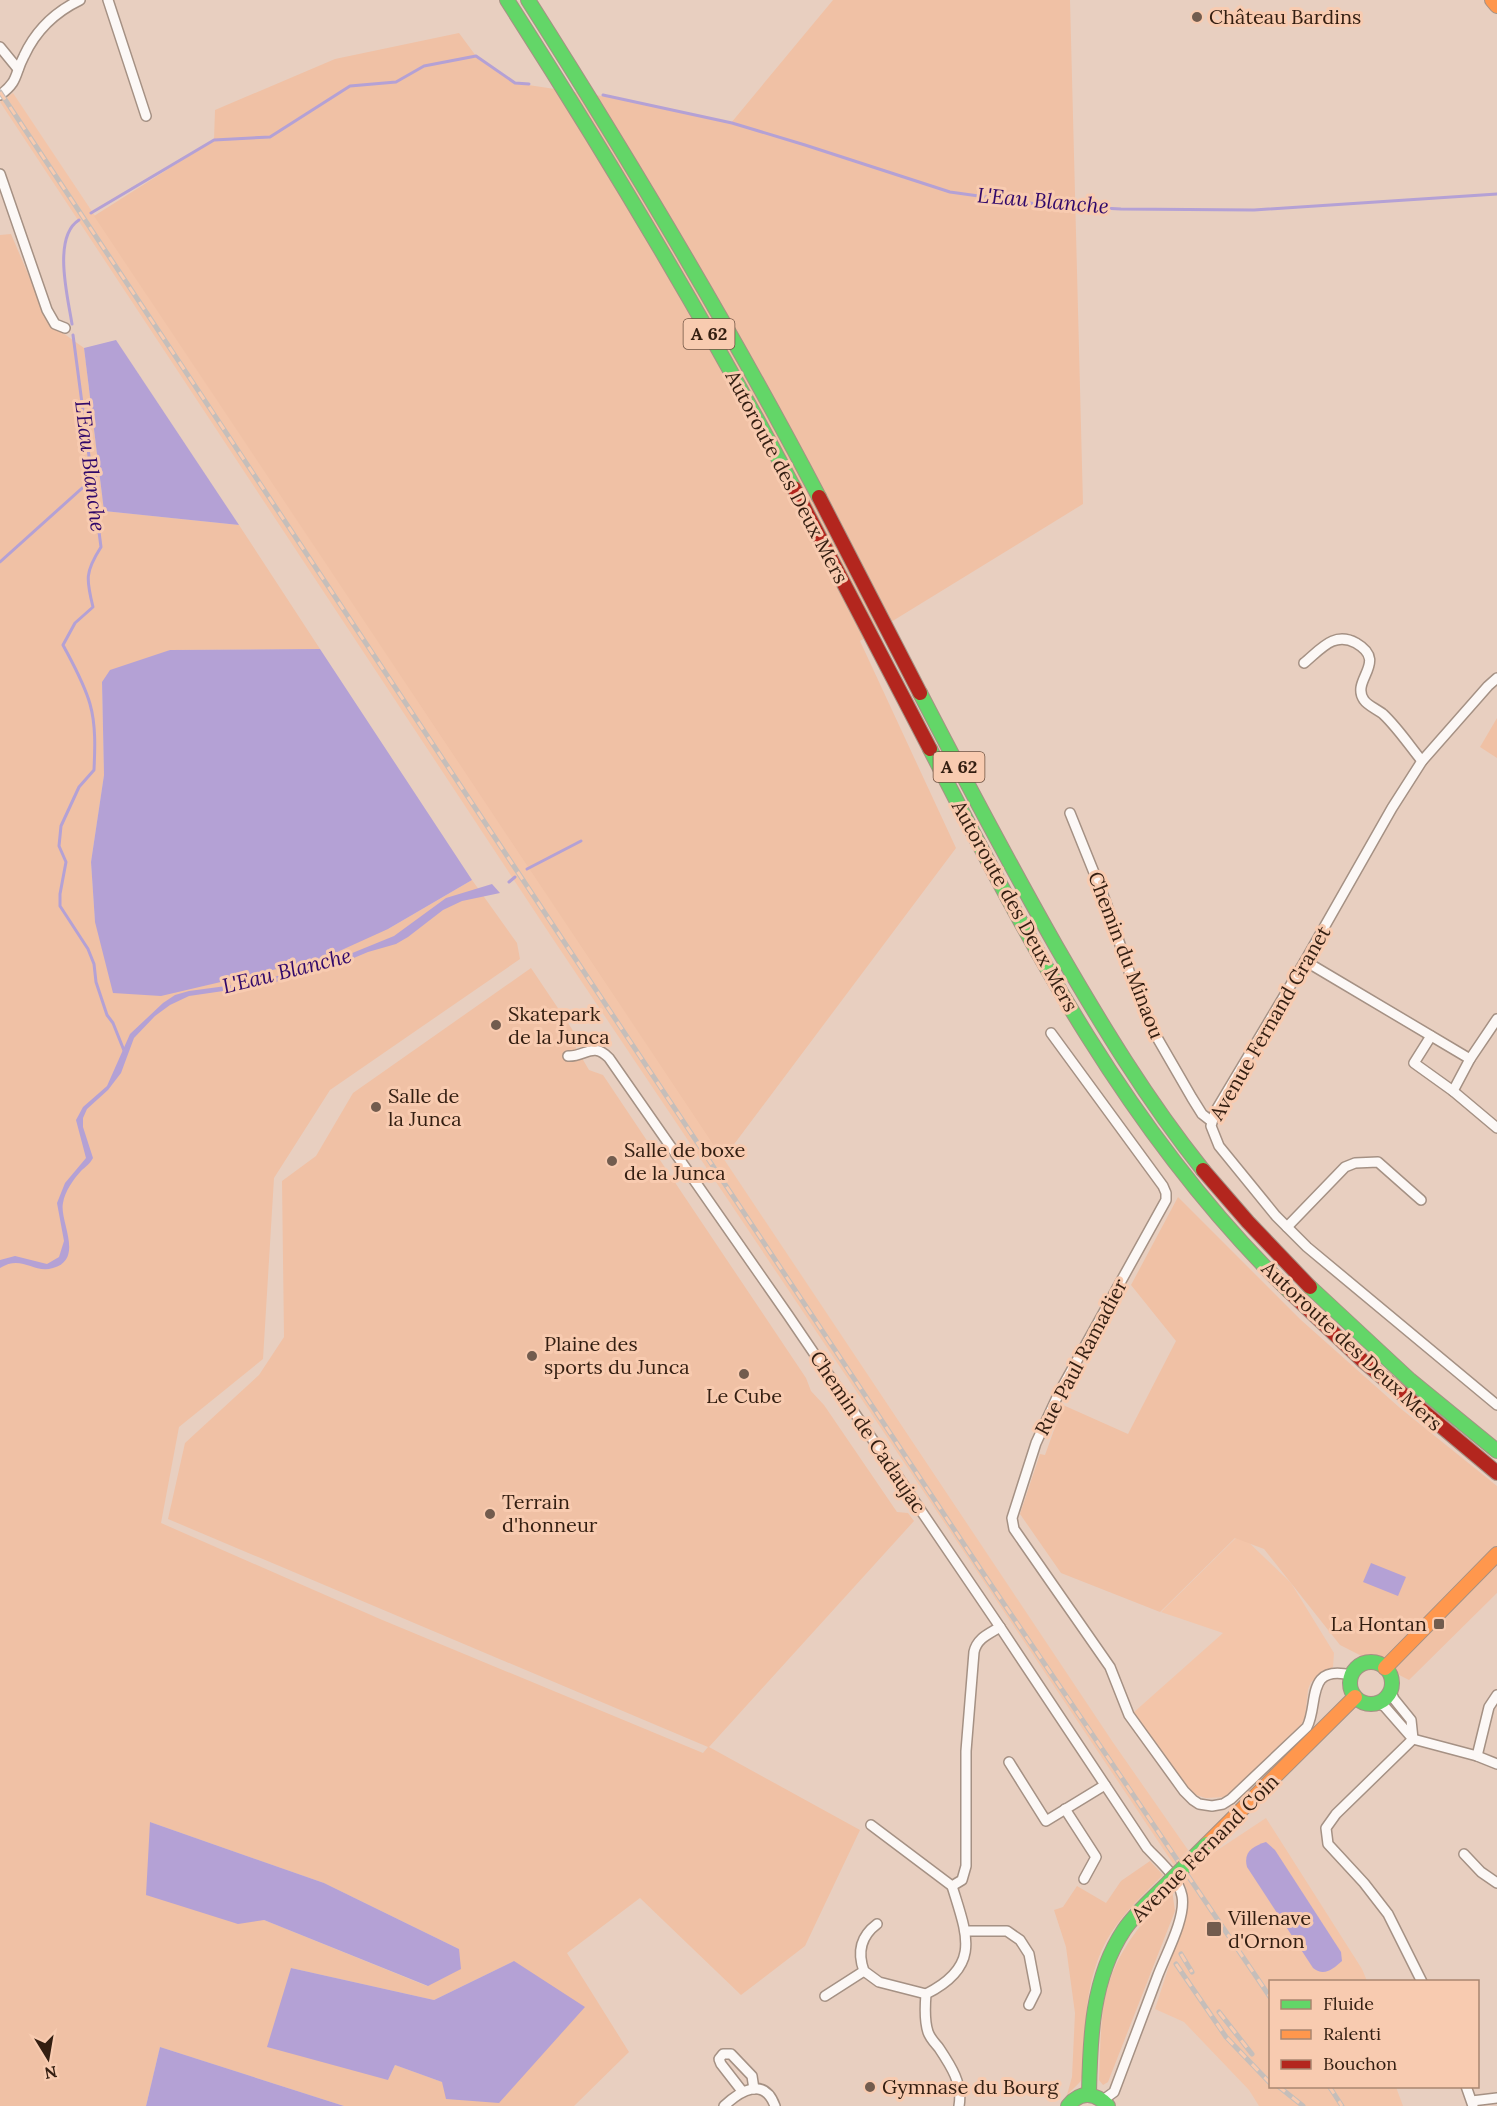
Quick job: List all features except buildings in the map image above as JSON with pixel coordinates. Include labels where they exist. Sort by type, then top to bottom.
[{"type":"main road","name":"Autoroute des Deux Mers","points":[[507,0],[564,87],[628,194],[758,420],[1007,896],[1097,1051],[1163,1148],[1232,1232],[1300,1304],[1368,1366],[1497,1473]]},
{"type":"main road","name":"Autoroute des Deux Mers","points":[[528,0],[578,78],[773,411],[1021,886],[1109,1038],[1175,1133],[1244,1220],[1309,1287],[1380,1354],[1453,1417],[1497,1451]]},
{"type":"main road","points":[[1492,0],[1497,6]]},
{"type":"main road","points":[[1386,1668],[1497,1554]]},
{"type":"main road","points":[[1375,1662],[1386,1668],[1391,1678],[1387,1695],[1377,1702],[1365,1703],[1355,1697],[1350,1687],[1351,1675],[1356,1668],[1364,1663],[1375,1662]]},
{"type":"main road","name":"Avenue Fernand Coin","points":[[1089,2094],[1094,2015],[1099,1986],[1117,1942],[1131,1920],[1355,1697]]},
{"type":"main road","points":[[1068,2106],[1076,2097],[1089,2094],[1106,2103]]},
{"type":"street","points":[[3,93],[13,84],[28,48],[44,24],[67,6],[80,0]]},
{"type":"street","points":[[108,0],[146,116]]},
{"type":"street","points":[[0,47],[18,69]]},
{"type":"street","points":[[0,174],[47,310],[55,324],[65,328]]},
{"type":"street","points":[[1304,663],[1336,638],[1345,638],[1365,650],[1370,658],[1369,668],[1360,693],[1365,702],[1383,714],[1422,761]]},
{"type":"street","name":"Avenue Fernand Granet","points":[[1497,678],[1422,761],[1392,808],[1211,1121],[1215,1138],[1228,1158],[1287,1227],[1323,1261],[1497,1406]]},
{"type":"street","points":[[1488,686],[1497,692]]},
{"type":"street","name":"Chemin du Minaou","points":[[1070,813],[1106,900],[1132,980],[1155,1034],[1202,1114],[1211,1121]]},
{"type":"street","points":[[1305,961],[1470,1059]]},
{"type":"street","points":[[1453,1091],[1470,1059],[1497,1019]]},
{"type":"street","name":"Rue Paul Ramadier","points":[[1051,1033],[1163,1186],[1166,1200],[1059,1394],[1041,1433],[1012,1518],[1014,1529],[1106,1660],[1113,1672],[1129,1715],[1184,1791],[1199,1804],[1219,1805],[1235,1796],[1307,1726],[1314,1692],[1319,1682],[1338,1673],[1351,1675]]},
{"type":"street","points":[[1431,1036],[1414,1063],[1453,1091],[1497,1128]]},
{"type":"street","name":"Chemin de Cadaujac","points":[[568,1056],[576,1057],[584,1051],[593,1050],[603,1052],[609,1058],[711,1202],[1147,1848],[1175,1879],[1183,1903],[1173,1938],[1114,2092],[1106,2103]]},
{"type":"street","points":[[1287,1227],[1345,1167],[1354,1163],[1378,1162],[1421,1200]]},
{"type":"street","points":[[952,1886],[962,1880],[966,1866],[966,1751],[975,1647],[981,1638],[1000,1627]]},
{"type":"street","points":[[1390,1690],[1394,1699],[1411,1720],[1413,1739]]},
{"type":"street","points":[[1477,1756],[1489,1707],[1497,1695]]},
{"type":"street","points":[[1377,1702],[1385,1707],[1413,1739],[1477,1756],[1497,1764]]},
{"type":"street","points":[[1413,1739],[1336,1814],[1326,1828],[1328,1844],[1364,1883],[1388,1914],[1421,1980]]},
{"type":"street","points":[[1010,1762],[1046,1821],[1105,1785]]},
{"type":"street","points":[[1065,1809],[1096,1857],[1084,1879]]},
{"type":"street","points":[[871,1825],[952,1886],[965,1931],[965,1951],[957,1971],[947,1982],[926,1994],[879,1982],[864,1971],[861,1956],[862,1941],[867,1931],[877,1924]]},
{"type":"street","points":[[1464,1854],[1481,1872],[1497,1883]]},
{"type":"street","points":[[965,1931],[1007,1930],[1020,1940],[1029,1954],[1036,1991],[1029,2005]]},
{"type":"street","points":[[825,1996],[864,1971]]},
{"type":"street","points":[[926,1994],[928,2032],[953,2070],[959,2088],[958,2106]]},
{"type":"street","points":[[742,2091],[721,2064],[719,2059],[723,2054],[731,2054],[752,2076],[754,2089]]},
{"type":"street","points":[[1467,2088],[1472,2104],[1497,2098]]},
{"type":"street","points":[[724,2106],[742,2091],[754,2089],[770,2096],[775,2106]]},
{"type":"shaded area","points":[[833,0],[1070,0],[1083,504],[860,641],[956,848],[723,1159],[94,216],[214,140],[215,110],[335,59],[459,33],[476,56],[515,83],[621,99],[731,123]]},
{"type":"shaded area","points":[[13,93],[1112,1741],[1188,1850],[1174,1865],[551,936],[0,102]]},
{"type":"shaded area","points":[[11,234],[49,323],[84,348],[104,511],[239,525],[320,649],[170,650],[102,682],[104,775],[91,862],[95,922],[388,929],[472,880],[517,943],[520,959],[330,1090],[274,1178],[263,1359],[179,1427],[161,1523],[380,1619],[703,1753],[708,1747],[168,1519],[185,1443],[259,1375],[284,1337],[282,1181],[316,1156],[353,1093],[531,968],[572,1029],[574,1034],[572,1041],[589,1070],[603,1075],[806,1378],[811,1391],[824,1405],[897,1512],[908,1513],[914,1521],[709,1747],[860,1830],[805,1946],[741,1995],[640,1898],[567,1953],[629,2052],[574,2106],[344,2106],[160,2047],[146,2106],[0,2106],[0,235]],"holes":[[[150,1822],[324,1883],[459,1949],[427,1986],[264,1920]],[[514,1961],[442,2082],[395,2065],[388,2080],[291,1968],[434,2000]]]},
{"type":"shaded area","points":[[116,340],[239,525],[104,511],[84,348]]},
{"type":"shaded area","points":[[320,649],[472,880],[388,929],[324,958],[161,996],[113,993],[95,922],[91,862],[104,775],[102,682],[110,670],[170,650]]},
{"type":"shaded area","points":[[1497,718],[1497,758],[1480,747]]},
{"type":"shaded area","points":[[492,884],[500,893],[462,901],[443,910],[396,944],[368,952],[323,971],[257,986],[189,996],[170,1005],[155,1016],[134,1038],[121,1073],[108,1090],[87,1109],[83,1118],[83,1127],[93,1158],[72,1182],[64,1199],[63,1211],[69,1248],[68,1257],[53,1268],[39,1269],[15,1263],[0,1268],[0,1260],[15,1256],[47,1264],[59,1257],[64,1241],[57,1203],[65,1183],[86,1158],[76,1120],[83,1107],[107,1086],[130,1034],[163,1003],[175,995],[189,991],[241,984],[318,967],[394,936],[446,898]]},
{"type":"shaded area","points":[[1178,1197],[1301,1320],[1400,1408],[1497,1486],[1497,1593],[1409,1680],[1340,1645],[1264,1549],[1235,1538],[1160,1612],[1061,1573],[1020,1514],[1040,1454],[1045,1455],[1063,1405],[1128,1434],[1176,1341],[1131,1285]]},
{"type":"shaded area","points":[[1240,1534],[1291,1583],[1334,1653],[1333,1667],[1311,1682],[1305,1717],[1301,1725],[1233,1791],[1224,1797],[1206,1798],[1196,1795],[1187,1788],[1133,1713],[1223,1633],[1161,1612]]},
{"type":"shaded area","points":[[1371,1563],[1406,1577],[1398,1596],[1363,1582]]},
{"type":"shaded area","points":[[1266,1818],[1362,1969],[1367,1980],[1269,1980],[1269,2088],[1396,2088],[1403,2106],[1259,2106],[1249,2090],[1184,2022],[1155,2009],[1185,1917],[1187,1889],[1182,1880],[1201,1861]]},
{"type":"shaded area","points":[[150,1822],[324,1883],[459,1949],[461,1969],[428,1986],[264,1920],[238,1924],[146,1895]]},
{"type":"shaded area","points":[[1266,1842],[1275,1850],[1341,1952],[1342,1961],[1328,1971],[1321,1972],[1313,1968],[1247,1867],[1246,1857],[1250,1850]]},
{"type":"shaded area","points":[[1150,1861],[1163,1875],[1122,1917],[1102,1949],[1088,2002],[1083,2076],[1067,2095],[1072,2077],[1075,2013],[1066,1947],[1054,1910],[1063,1907],[1077,1886],[1106,1903],[1121,1881]]},
{"type":"shaded area","points":[[1172,1890],[1175,1911],[1108,2082],[1103,2085],[1099,2080],[1102,2019],[1110,1981],[1125,1948],[1135,1933]]},
{"type":"shaded area","points":[[514,1961],[585,2007],[499,2103],[446,2099],[442,2082],[395,2065],[388,2080],[267,2047],[291,1968],[434,2000]]},
{"type":"shaded area","points":[[160,2047],[344,2106],[146,2106]]},
{"type":"waterway","name":"L'Eau Blanche","points":[[91,213],[214,140],[270,137],[350,86],[396,82],[424,66],[476,56],[515,83],[529,84]]},
{"type":"waterway","name":"L'Eau Blanche","points":[[603,95],[732,123],[950,192],[1044,205],[1121,209],[1254,210],[1497,194]]},
{"type":"waterway","name":"L'Eau Blanche","points":[[72,324],[65,284],[64,254],[71,228],[79,220]]},
{"type":"waterway","name":"L'Eau Blanche","points":[[73,335],[101,547],[88,576],[93,607],[75,623],[63,645],[90,704],[95,745],[94,770],[79,787],[61,826],[59,846],[66,862],[60,906],[88,949],[107,1015],[113,1023],[125,1053]]},
{"type":"waterway","points":[[0,562],[100,472]]},
{"type":"waterway","name":"L'Eau Blanche","points":[[527,869],[581,841]]},
{"type":"waterway","name":"L'Eau Blanche","points":[[509,882],[515,877]]},
{"type":"railway","points":[[0,92],[981,1570],[1269,1996]]},
{"type":"railway","points":[[1181,1954],[1192,1972]]},
{"type":"railway","points":[[1176,1964],[1226,2037],[1269,2082]]},
{"type":"railway","points":[[1219,2012],[1252,2054]]},
{"type":"railway","points":[[1280,2088],[1303,2106]]},
{"type":"railway","points":[[1330,2088],[1342,2106]]},
{"type":"traffic: fast","points":[[507,0],[656,241],[794,488]]},
{"type":"traffic: fast","points":[[528,0],[679,246],[819,497]]},
{"type":"traffic: fast","points":[[920,693],[1021,883],[1090,1004],[1144,1089],[1203,1170]]},
{"type":"traffic: fast","points":[[930,749],[1006,895],[1046,966],[1132,1104],[1180,1169],[1233,1232],[1290,1292]]},
{"type":"traffic: fast","points":[[1310,1287],[1410,1380],[1497,1451]]},
{"type":"traffic: fast","points":[[1371,1662],[1386,1668],[1392,1683],[1386,1698],[1371,1704],[1356,1698],[1350,1683],[1356,1668],[1371,1662]]},
{"type":"traffic: fast","points":[[1168,1883],[1207,1844]]},
{"type":"traffic: fast","points":[[1089,2094],[1092,2030],[1105,1968],[1113,1949],[1129,1923],[1168,1883]]},
{"type":"traffic: fast","points":[[1068,2106],[1077,2098],[1088,2095],[1098,2098],[1108,2106]]},
{"type":"traffic: slow","points":[[1492,0],[1497,6]]},
{"type":"traffic: slow","points":[[1385,1668],[1497,1554]]},
{"type":"traffic: slow","points":[[1207,1844],[1355,1697]]},
{"type":"traffic: jam","points":[[794,488],[930,749]]},
{"type":"traffic: jam","points":[[819,497],[920,693]]},
{"type":"traffic: jam","points":[[1203,1170],[1248,1222],[1310,1287]]},
{"type":"traffic: jam","points":[[1290,1292],[1362,1360],[1497,1473]]},
{"type":"place","name":"Château Bardins","points":[[1197,17]]},
{"type":"place","name":"Skatepark de la Junca","points":[[496,1025]]},
{"type":"place","name":"Salle de la Junca","points":[[376,1107]]},
{"type":"place","name":"Salle de boxe de la Junca","points":[[612,1161]]},
{"type":"place","name":"Plaine des sports du Junca","points":[[532,1356]]},
{"type":"place","name":"Le Cube","points":[[744,1374]]},
{"type":"place","name":"Terrain d'honneur","points":[[490,1514]]},
{"type":"place","name":"La Hontan","points":[[1439,1624]]},
{"type":"place","name":"Villenave d'Ornon","points":[[1214,1929]]},
{"type":"place","name":"Gymnase du Bourg","points":[[870,2087]]}]
